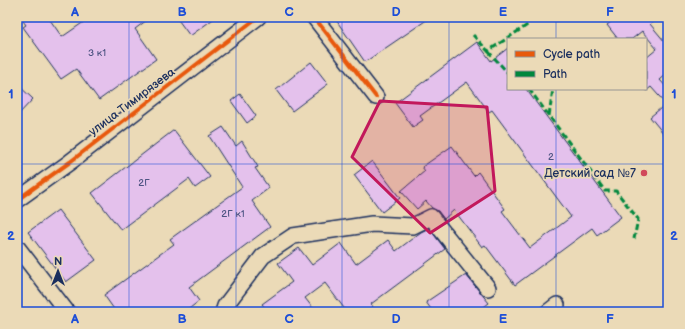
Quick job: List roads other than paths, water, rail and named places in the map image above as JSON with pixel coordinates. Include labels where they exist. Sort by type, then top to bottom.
[{"type":"street","name":"улица Тимирязева","points":[[17,200],[70,162],[258,17]]},
{"type":"street","points":[[314,17],[376,97]]},
{"type":"street","points":[[223,312],[263,256],[293,236],[372,224],[413,226],[432,217],[488,288]]},
{"type":"street","points":[[17,247],[67,312]]},
{"type":"place","name":"Детский сад №7","points":[[644,173]]}]
